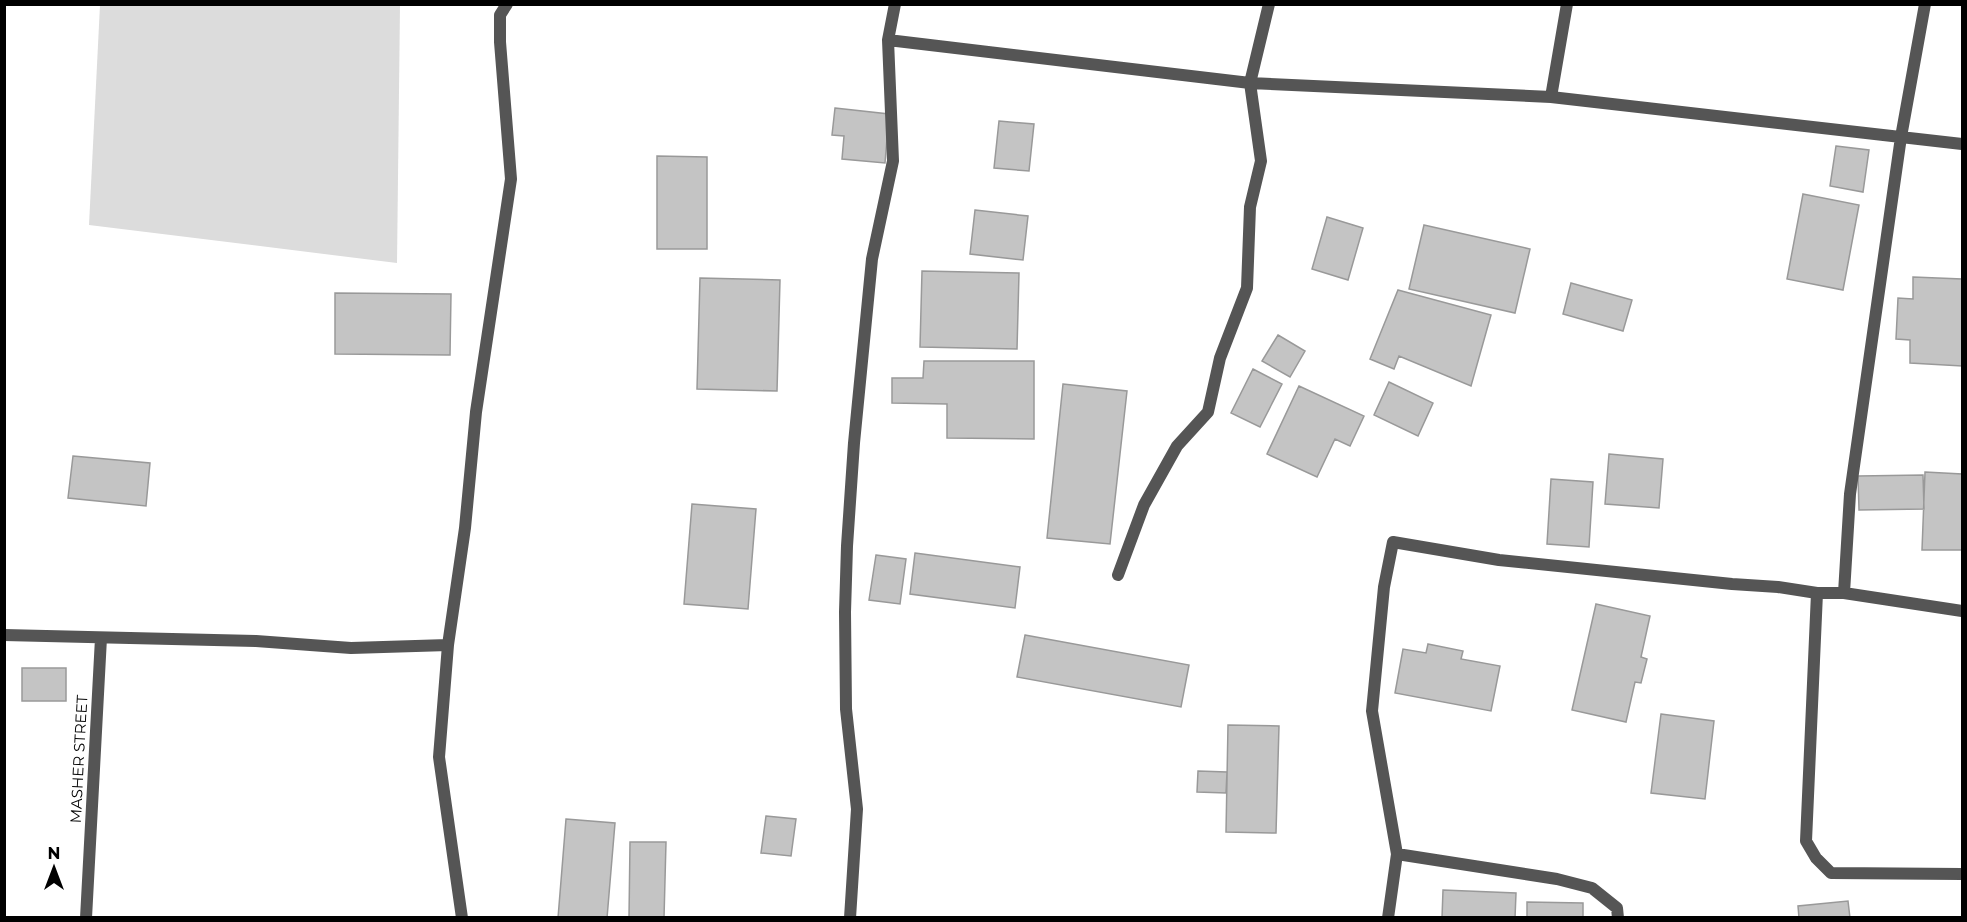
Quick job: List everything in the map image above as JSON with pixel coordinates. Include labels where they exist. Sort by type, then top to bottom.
[{"type":"street","points":[[462,918],[439,757],[448,645],[465,528],[476,412],[511,179],[500,42],[500,15],[507,4]]},
{"type":"street","points":[[850,918],[857,809],[846,709],[847,546],[854,443],[873,260],[893,161],[888,40],[895,4]]},
{"type":"street","points":[[1118,574],[1144,505],[1177,446],[1208,412],[1220,358],[1247,288],[1250,207],[1261,161],[1250,83],[1269,4]]},
{"type":"street","points":[[1551,97],[1567,4]]},
{"type":"street","points":[[1844,593],[1850,494],[1901,137],[1924,4]]},
{"type":"street","points":[[888,40],[1250,83],[1551,97],[1962,144]]},
{"type":"street","points":[[1388,918],[1397,854],[1372,711],[1384,587],[1393,542],[1499,560],[1732,584],[1778,586],[1817,593],[1844,593],[1962,611]]},
{"type":"street","points":[[1817,593],[1806,841],[1816,858],[1830,873],[1962,874]]},
{"type":"street","points":[[4,635],[256,641],[351,648],[448,645]]},
{"type":"street","name":"MASHER STREET","points":[[86,918],[101,638]]},
{"type":"street","points":[[1397,854],[1557,879],[1592,888],[1617,908],[1618,918]]},
{"type":"shaded area","points":[[100,5],[400,5],[397,263],[89,225]]},
{"type":"building","points":[[835,108],[889,114],[885,163],[842,159],[844,136],[832,135]]},
{"type":"building","points":[[999,121],[1034,124],[1029,171],[994,168]]},
{"type":"building","points":[[1836,146],[1869,150],[1863,192],[1830,186]]},
{"type":"building","points":[[657,156],[707,157],[707,249],[657,249]]},
{"type":"building","points":[[1803,194],[1859,205],[1843,290],[1787,279]]},
{"type":"building","points":[[975,210],[1028,216],[1023,260],[970,254]]},
{"type":"building","points":[[1327,217],[1363,228],[1348,280],[1312,269]]},
{"type":"building","points":[[1424,225],[1530,249],[1515,313],[1409,289]]},
{"type":"building","points":[[922,271],[1019,273],[1017,349],[920,347]]},
{"type":"building","points":[[1913,277],[1962,279],[1962,366],[1910,363],[1910,340],[1896,339],[1898,298],[1913,299]]},
{"type":"building","points":[[700,278],[780,280],[777,391],[697,389]]},
{"type":"building","points":[[1571,283],[1632,300],[1623,331],[1563,314]]},
{"type":"building","points":[[1398,290],[1491,315],[1471,386],[1399,356],[1394,369],[1370,359]]},
{"type":"building","points":[[335,293],[451,294],[450,355],[335,354]]},
{"type":"building","points":[[1278,335],[1305,351],[1290,377],[1262,361]]},
{"type":"building","points":[[924,361],[1034,361],[1034,439],[947,438],[947,404],[892,403],[892,378],[923,378]]},
{"type":"building","points":[[1253,369],[1282,384],[1260,427],[1231,413]]},
{"type":"building","points":[[1389,382],[1433,403],[1418,436],[1374,415]]},
{"type":"building","points":[[1063,384],[1127,391],[1110,544],[1047,538]]},
{"type":"building","points":[[1299,386],[1364,416],[1350,446],[1335,439],[1317,477],[1267,454]]},
{"type":"building","points":[[1609,454],[1663,459],[1659,508],[1605,504]]},
{"type":"building","points":[[73,456],[150,463],[146,506],[68,498]]},
{"type":"building","points":[[1925,472],[1962,474],[1962,550],[1922,550]]},
{"type":"building","points":[[1923,475],[1924,509],[1859,510],[1858,476]]},
{"type":"building","points":[[1551,479],[1593,482],[1589,547],[1547,544]]},
{"type":"building","points":[[692,504],[756,509],[748,609],[684,604]]},
{"type":"building","points":[[915,553],[1020,567],[1015,608],[910,594]]},
{"type":"building","points":[[876,555],[906,559],[900,604],[869,600]]},
{"type":"building","points":[[1596,604],[1650,616],[1641,657],[1647,659],[1641,683],[1635,682],[1626,722],[1572,710]]},
{"type":"building","points":[[1025,635],[1189,665],[1181,707],[1017,677]]},
{"type":"building","points":[[1428,644],[1463,651],[1461,659],[1500,666],[1491,711],[1395,693],[1403,649],[1426,653]]},
{"type":"building","points":[[22,668],[66,668],[66,701],[22,701]]},
{"type":"building","points":[[1661,714],[1714,721],[1705,799],[1651,793]]},
{"type":"building","points":[[1228,725],[1279,726],[1276,833],[1226,832]]},
{"type":"building","points":[[1198,771],[1227,772],[1226,793],[1197,792]]},
{"type":"building","points":[[766,816],[796,819],[791,856],[761,853]]},
{"type":"building","points":[[566,819],[615,823],[607,918],[558,918]]},
{"type":"building","points":[[630,842],[666,842],[664,918],[629,918]]},
{"type":"building","points":[[1443,890],[1516,893],[1515,918],[1442,918]]},
{"type":"building","points":[[1848,901],[1850,918],[1799,918],[1798,906]]},
{"type":"building","points":[[1527,902],[1583,903],[1583,918],[1527,918]]}]
